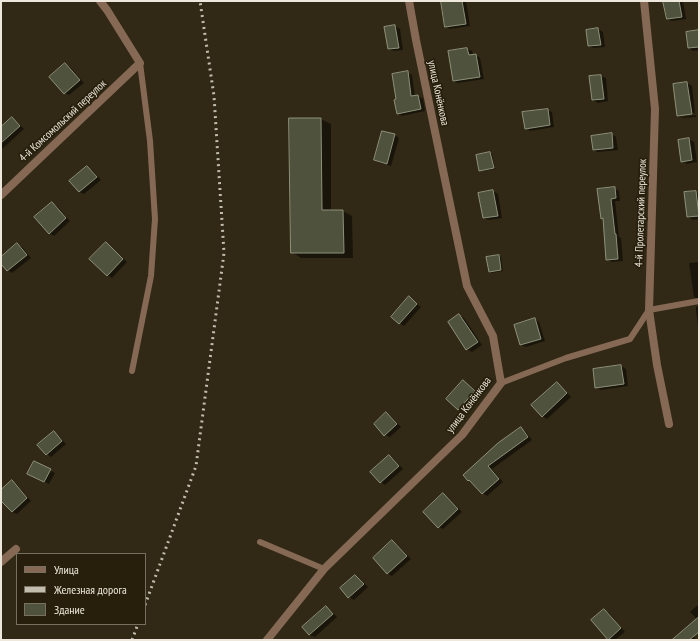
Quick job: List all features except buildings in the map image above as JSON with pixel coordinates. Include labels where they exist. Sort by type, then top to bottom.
[{"type":"street","points":[[100,1],[140,63]]},
{"type":"street","name":"улица Конёнкова","points":[[267,640],[324,569],[462,436],[502,383],[493,336],[467,286],[409,1]]},
{"type":"street","name":"4-й Пролетарский переулок","points":[[644,1],[654,109],[649,310],[657,365],[669,424]]},
{"type":"street","name":"4-й Комсомольский переулок","points":[[1,195],[140,63]]},
{"type":"street","points":[[1,562],[16,549]]},
{"type":"lane","points":[[132,371],[151,276],[155,219],[150,141],[140,63]]},
{"type":"lane","points":[[502,383],[566,358],[630,340],[649,310],[699,301]]},
{"type":"lane","points":[[260,542],[324,569]]},
{"type":"railway","points":[[146,602],[196,466],[224,253],[214,96],[200,1]]},
{"type":"railway","points":[[132,640],[138,625]]}]
